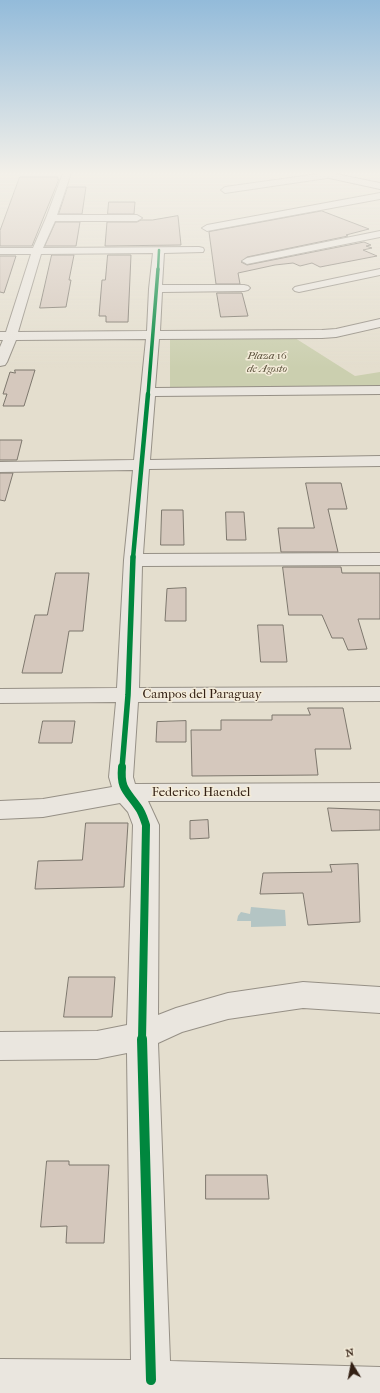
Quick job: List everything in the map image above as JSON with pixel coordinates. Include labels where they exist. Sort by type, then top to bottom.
[{"type":"street","points":[[0,362],[5,336],[42,238]]},
{"type":"street","points":[[247,260],[360,238]]},
{"type":"street","points":[[151,1380],[142,1036],[146,825],[139,808],[126,793],[121,777],[128,695],[132,560],[153,335],[155,289],[159,250]]},
{"type":"street","points":[[0,251],[199,250]]},
{"type":"street","points":[[299,289],[380,272]]},
{"type":"street","points":[[155,289],[244,288]]},
{"type":"street","points":[[5,336],[322,334],[336,333],[380,323]]},
{"type":"street","points":[[147,392],[380,390]]},
{"type":"street","points":[[0,467],[380,461]]},
{"type":"street","points":[[132,560],[380,559]]},
{"type":"street","name":"Campos del Paraguay","points":[[0,696],[380,694]]},
{"type":"street","name":"Federico Haendel","points":[[0,810],[43,808],[126,793],[380,792]]},
{"type":"street","points":[[0,1046],[97,1045],[142,1036],[176,1022],[228,1006],[303,995],[380,1000]]},
{"type":"street","points":[[0,1379],[151,1380],[380,1387]]},
{"type":"green space","name":"Plaza 16 de Agosto","points":[[170,338],[295,338],[355,376],[380,372],[380,386],[170,388]]},
{"type":"shaded area","points":[[251,907],[285,910],[286,926],[251,927],[251,921],[237,921],[241,912],[250,914]]},
{"type":"building","points":[[0,238],[35,238],[32,246],[0,246]]},
{"type":"building","points":[[49,238],[77,238],[76,246],[45,246]]},
{"type":"building","points":[[106,238],[180,238],[181,245],[105,246]]},
{"type":"building","points":[[210,238],[338,238],[247,257],[241,262],[247,265],[364,242],[371,245],[366,246],[372,248],[363,250],[377,256],[320,267],[312,263],[300,266],[293,263],[275,265],[238,273],[240,284],[216,284]]},
{"type":"building","points":[[52,255],[74,255],[66,307],[40,308]]},
{"type":"building","points":[[108,255],[131,255],[128,322],[106,322],[106,316],[99,316],[102,280],[105,280]]},
{"type":"building","points":[[0,256],[16,256],[4,293],[0,292]]},
{"type":"building","points":[[217,293],[242,293],[248,316],[221,317]]},
{"type":"building","points":[[15,370],[35,370],[24,406],[3,406],[7,394],[3,394],[10,372],[15,373]]},
{"type":"building","points":[[0,440],[22,440],[17,460],[0,460]]},
{"type":"building","points":[[0,473],[13,473],[5,501],[0,500]]},
{"type":"building","points":[[306,483],[341,483],[347,509],[328,509],[338,552],[281,552],[278,528],[314,528]]},
{"type":"building","points":[[162,510],[183,510],[184,545],[161,545]]},
{"type":"building","points":[[226,512],[244,512],[246,540],[227,540]]},
{"type":"building","points":[[283,567],[341,567],[342,573],[380,573],[380,619],[358,619],[367,649],[348,650],[343,638],[332,638],[322,615],[289,615]]},
{"type":"building","points":[[56,573],[89,573],[83,631],[69,631],[62,673],[22,673],[35,615],[47,615]]},
{"type":"building","points":[[186,588],[186,621],[165,621],[167,589]]},
{"type":"building","points":[[258,625],[283,625],[287,662],[261,662]]},
{"type":"building","points":[[308,708],[343,708],[351,749],[315,749],[318,775],[192,776],[191,730],[221,730],[221,720],[272,720],[272,715],[310,715]]},
{"type":"building","points":[[43,721],[75,721],[72,743],[39,743]]},
{"type":"building","points":[[186,721],[186,742],[156,742],[157,722]]},
{"type":"building","points":[[328,808],[380,810],[380,830],[332,831]]},
{"type":"building","points":[[208,820],[209,838],[190,839],[190,821]]},
{"type":"building","points":[[86,823],[128,823],[124,887],[35,889],[38,861],[82,860]]},
{"type":"building","points":[[358,864],[360,922],[308,925],[303,893],[260,894],[263,873],[332,872],[330,865]]},
{"type":"building","points":[[69,977],[115,977],[112,1017],[64,1017]]},
{"type":"building","points":[[47,1161],[69,1161],[69,1165],[109,1165],[104,1243],[66,1243],[67,1226],[41,1227]]},
{"type":"building","points":[[206,1175],[267,1175],[269,1199],[206,1199]]},
{"type":"cycle path","points":[[151,1380],[142,1036],[146,825],[139,808],[126,793],[121,777],[128,695],[133,560],[159,250]]}]
